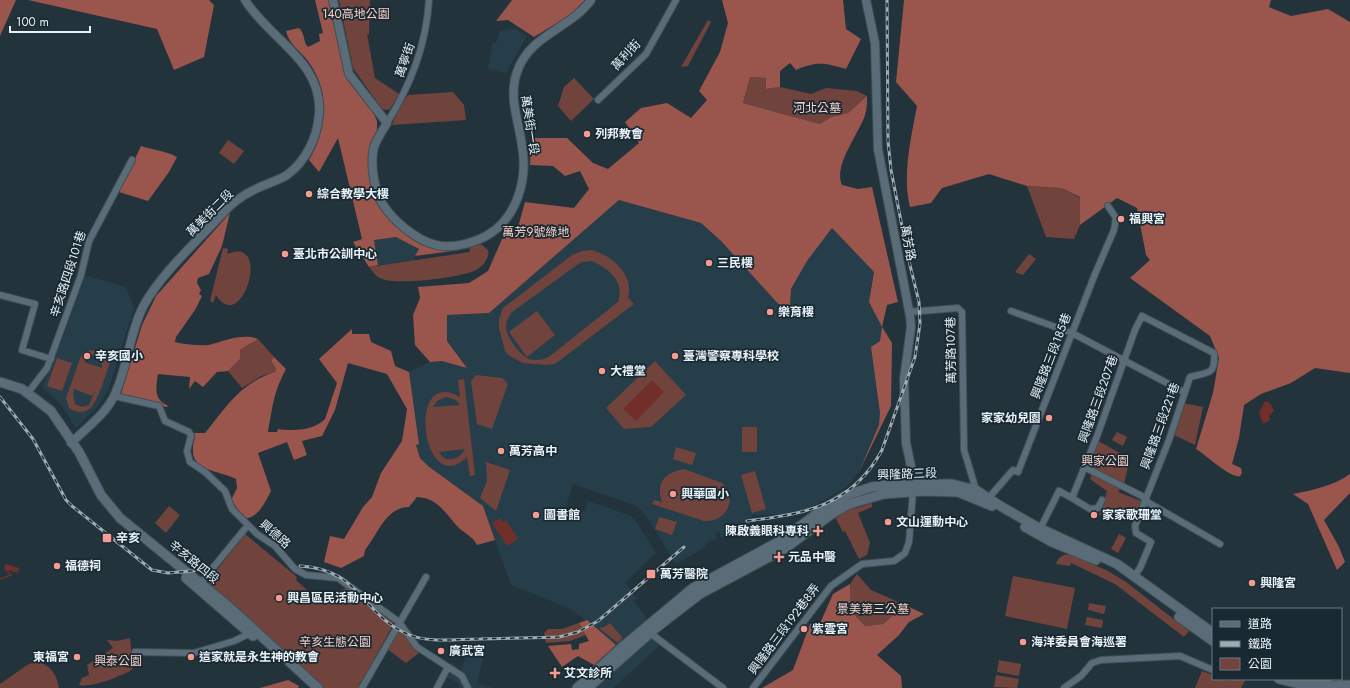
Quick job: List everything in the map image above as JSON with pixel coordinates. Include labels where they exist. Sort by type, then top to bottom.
[{"type":"main road","name":"辛亥路四段","points":[[0,382],[22,389],[50,411],[71,443],[79,452],[101,495],[113,510],[318,688]]},
{"type":"main road","name":"辛亥路四段","points":[[0,388],[20,395],[27,394]]},
{"type":"main road","name":"興隆路三段","points":[[577,688],[649,630],[700,594],[784,548],[833,513],[849,504],[884,494],[913,488],[952,484],[976,490],[987,500],[1039,532],[1118,571],[1212,639]]},
{"type":"main road","name":"興隆路三段","points":[[913,488],[958,492],[987,500]]},
{"type":"main road","name":"興隆路三段","points":[[1039,532],[1111,561],[1135,575],[1212,632]]},
{"type":"main road","name":"興隆路三段","points":[[588,688],[649,630]]},
{"type":"main road","name":"辛亥路四段","points":[[252,632],[309,688]]},
{"type":"main road","points":[[1283,680],[1312,687],[1350,685]]},
{"type":"main road","points":[[1309,680],[1334,680]]},
{"type":"street","name":"萬美街二段","points":[[71,443],[107,406],[114,396],[139,315],[158,284],[237,201],[260,187],[287,175],[295,168],[303,159],[314,139],[318,127],[319,103],[317,91],[310,72],[259,18],[245,0]]},
{"type":"street","points":[[333,0],[349,74],[387,123]]},
{"type":"street","name":"萬寧街","points":[[387,123],[405,92],[417,63],[425,36],[429,0]]},
{"type":"street","name":"萬美街一段","points":[[387,123],[374,147],[374,165],[378,195],[392,215],[415,235],[438,246],[464,244],[478,240],[493,231],[507,219],[515,206],[524,167],[522,144],[513,102],[517,72],[524,57],[533,45],[579,14],[591,0]]},
{"type":"street","name":"萬利街","points":[[598,100],[646,54],[676,0]]},
{"type":"street","name":"萬芳路","points":[[866,0],[875,44],[878,149],[911,327],[904,379],[906,443],[913,488]]},
{"type":"street","name":"辛亥路四段101巷","points":[[27,394],[43,373],[51,359],[81,275],[89,241],[132,160]]},
{"type":"street","name":"興隆路三段185巷","points":[[987,500],[1013,470],[1018,472],[1116,224],[1114,213],[1108,206]]},
{"type":"street","points":[[0,295],[35,304],[22,350],[51,359]]},
{"type":"street","name":"萬芳路107巷","points":[[909,312],[958,308],[962,312],[964,450],[976,490]]},
{"type":"street","points":[[1010,311],[1072,333],[1184,392]]},
{"type":"street","name":"興隆路三段207巷","points":[[1072,498],[1142,316],[1214,353]]},
{"type":"street","name":"興隆路三段221巷","points":[[1135,575],[1140,568],[1151,542],[1136,533],[1135,526],[1170,440],[1190,377],[1208,374],[1214,368],[1214,353]]},
{"type":"street","name":"興德路","points":[[114,396],[159,406],[163,412],[165,421],[189,432],[191,436],[187,451],[190,462],[205,472],[225,491],[232,509],[248,525],[275,546],[300,573],[338,578],[399,622],[417,647],[462,676],[468,688]]},
{"type":"street","points":[[1084,467],[1142,496],[1145,500],[1220,544]]},
{"type":"street","name":"興隆路三段192巷8弄","points":[[753,688],[831,586],[862,564],[894,561],[905,553],[909,542],[913,488]]},
{"type":"street","points":[[1039,532],[1059,491],[1090,508],[1098,508],[1102,500]]},
{"type":"street","points":[[198,585],[248,525]]},
{"type":"street","points":[[362,688],[399,622],[404,618],[426,577]]},
{"type":"street","points":[[649,630],[723,688]]},
{"type":"street","points":[[135,652],[194,653],[234,641],[252,632]]},
{"type":"street","points":[[1064,688],[1081,676],[1092,663],[1101,660],[1180,656],[1212,670]]},
{"type":"street","points":[[437,688],[448,667]]},
{"type":"shaded area","points":[[514,28],[527,36],[506,73],[488,69],[493,42],[496,43],[500,31]]},
{"type":"shaded area","name":"臺灣警察專科學校","points":[[619,200],[701,223],[790,306],[791,289],[807,261],[832,228],[874,272],[869,302],[892,343],[891,406],[859,472],[846,487],[816,505],[792,514],[752,515],[754,522],[722,538],[719,532],[715,534],[717,538],[706,543],[707,546],[676,564],[645,514],[637,506],[573,484],[565,510],[567,510],[574,517],[581,511],[585,512],[588,501],[629,515],[635,520],[656,553],[625,583],[636,597],[641,598],[633,600],[647,619],[616,645],[573,610],[511,585],[483,506],[428,466],[420,458],[416,444],[419,444],[409,372],[430,362],[442,361],[467,367],[447,341],[447,315],[489,313]]},
{"type":"shaded area","points":[[396,237],[419,249],[415,256],[415,260],[378,265],[374,240]]},
{"type":"shaded area","name":"辛亥國小","points":[[84,275],[126,287],[134,308],[108,391],[98,406],[76,428],[60,403],[42,387],[66,330]]},
{"type":"shaded area","points":[[652,380],[664,392],[636,421],[623,409]]},
{"type":"shaded area","points":[[1265,401],[1270,403],[1274,411],[1269,416],[1270,420],[1263,424],[1259,413]]},
{"type":"shaded area","points":[[500,518],[503,523],[506,520],[518,539],[507,546],[492,523]]},
{"type":"shaded area","points":[[5,564],[19,568],[18,573],[4,569]]},
{"type":"shaded area","points":[[650,636],[659,646],[613,688],[597,688]]},
{"type":"shaded area","points":[[467,652],[483,658],[477,684],[494,688],[459,688],[459,684],[447,677],[451,662],[461,671]]},
{"type":"green space","points":[[0,0],[16,0],[0,36]]},
{"type":"green space","points":[[28,0],[209,0],[214,5],[204,57],[174,70],[157,29]]},
{"type":"green space","points":[[315,0],[329,0],[344,73],[349,82],[374,114],[377,121],[377,130],[370,144],[369,154],[376,199],[381,209],[406,235],[420,244],[441,250],[460,250],[415,256],[419,249],[396,237],[374,240],[378,265],[369,267],[353,242],[362,239],[338,138],[319,172],[309,160],[320,136],[323,123],[324,110],[320,85],[308,61],[292,44],[286,31],[299,28],[308,47],[320,41],[319,34],[323,33]]},
{"type":"green space","name":"140高地公園","points":[[339,0],[370,0],[369,34],[367,34],[375,78],[399,94],[390,109],[382,109],[353,68]]},
{"type":"green space","points":[[512,0],[585,0],[570,15],[534,37],[508,20],[496,21]]},
{"type":"green space","name":"萬芳9號綠地","points":[[722,0],[843,0],[846,29],[861,39],[846,69],[832,65],[816,64],[796,70],[790,63],[780,71],[780,87],[766,89],[766,78],[750,77],[743,103],[820,124],[831,117],[848,113],[867,96],[867,108],[865,115],[844,159],[840,177],[842,185],[858,189],[872,187],[898,302],[887,305],[882,327],[869,302],[874,272],[832,228],[807,261],[791,289],[790,306],[783,309],[721,241],[701,223],[619,200],[489,313],[447,315],[447,341],[467,368],[442,361],[430,362],[415,345],[413,315],[420,298],[418,287],[469,283],[488,271],[502,239],[518,227],[525,202],[574,208],[589,189],[580,171],[565,176],[553,166],[530,165],[531,138],[567,138],[593,163],[608,169],[639,143],[625,122],[641,108],[667,103],[691,118],[707,100],[699,91],[720,52],[728,23]]},
{"type":"green space","points":[[904,0],[1271,0],[1269,7],[1291,16],[1328,9],[1350,22],[1350,373],[1315,368],[1291,383],[1261,394],[1244,405],[1239,438],[1232,464],[1241,468],[1242,473],[1240,476],[1231,474],[1196,449],[1213,393],[1219,358],[1210,336],[1130,278],[1150,260],[1146,255],[1137,208],[1117,198],[1080,225],[1080,197],[1061,188],[1027,186],[989,174],[942,188],[931,203],[910,207],[907,169],[917,106],[896,82]]},
{"type":"green space","points":[[708,20],[711,22],[688,66],[681,67]]},
{"type":"green space","name":"河北公墓","points":[[750,77],[766,78],[766,89],[780,87],[811,94],[826,88],[857,91],[867,96],[848,113],[831,117],[820,124],[743,103]]},
{"type":"green space","points":[[574,78],[594,99],[571,121],[558,106],[564,87]]},
{"type":"green space","points":[[453,92],[464,105],[466,120],[392,125],[397,111],[408,95]]},
{"type":"green space","points":[[228,140],[244,151],[234,164],[219,153]]},
{"type":"green space","points":[[141,146],[177,157],[169,172],[148,201],[119,192]]},
{"type":"green space","points":[[1027,186],[1061,188],[1080,198],[1080,225],[1074,239],[1046,237]]},
{"type":"green space","points":[[230,213],[222,246],[209,274],[198,278],[197,283],[201,290],[199,294],[202,296],[195,310],[176,337],[175,342],[209,345],[240,337],[252,337],[258,339],[240,350],[240,359],[228,371],[217,372],[203,387],[195,381],[189,389],[190,377],[158,374],[156,389],[158,397],[169,406],[166,407],[121,394],[142,325],[156,296]]},
{"type":"green space","points":[[481,244],[488,250],[488,256],[485,262],[480,268],[466,274],[428,280],[390,281],[378,277],[369,267],[470,252],[469,247]]},
{"type":"green space","points":[[223,248],[228,249],[227,254],[241,252],[248,258],[251,269],[248,283],[243,295],[235,304],[226,304],[216,295],[213,303],[210,301]]},
{"type":"green space","points":[[591,250],[598,252],[613,261],[619,267],[628,281],[628,297],[634,304],[555,364],[546,365],[523,363],[508,355],[505,351],[499,328],[499,319],[503,308],[572,255],[582,251]],"holes":[[[592,261],[610,272],[614,277],[619,288],[620,295],[618,302],[550,356],[537,360],[525,357],[510,340],[506,330],[507,322],[512,312],[581,262]]]},
{"type":"green space","points":[[1029,254],[1036,259],[1023,275],[1015,272]]},
{"type":"green space","points":[[537,311],[555,335],[527,357],[509,332]]},
{"type":"green space","points":[[882,327],[892,343],[891,406],[859,472],[879,425],[880,413],[871,347],[880,341]]},
{"type":"green space","points":[[352,329],[352,334],[369,334],[371,342],[391,351],[395,366],[409,372],[419,444],[416,445],[420,458],[428,466],[483,506],[495,540],[477,545],[437,504],[431,500],[417,497],[409,507],[394,511],[388,516],[365,550],[364,556],[341,568],[324,562],[330,536],[344,539],[363,507],[372,497],[381,473],[402,441],[407,409],[387,374],[348,363],[335,410],[322,436],[302,441],[307,455],[294,460],[287,442],[258,453],[271,491],[260,509],[253,516],[244,518],[231,500],[237,488],[236,479],[210,470],[197,463],[194,457],[193,448],[195,437],[192,433],[205,433],[235,396],[243,389],[252,382],[275,372],[276,369],[271,361],[274,357],[286,369],[272,407],[268,432],[277,432],[278,429],[296,430],[309,428],[325,419],[337,383],[319,359]]},
{"type":"green space","points":[[258,339],[274,357],[271,361],[276,369],[275,372],[261,376],[242,388],[228,371],[240,359],[240,350]]},
{"type":"green space","points":[[92,350],[100,353],[105,360],[107,355],[112,357],[93,405],[84,412],[79,412],[69,408],[66,398],[81,356],[84,352]],"holes":[[[89,356],[98,356],[102,368],[84,362]],[[74,389],[92,396],[95,391],[89,405],[82,407],[75,404],[73,394]]]},
{"type":"green space","points":[[57,358],[72,363],[62,391],[47,386]]},
{"type":"green space","points":[[655,361],[686,395],[651,427],[624,429],[606,408]]},
{"type":"green space","points":[[476,375],[502,378],[508,384],[492,429],[477,424],[471,381]]},
{"type":"green space","points":[[464,379],[475,475],[470,476],[467,457],[452,466],[439,462],[431,449],[426,432],[426,414],[432,399],[443,392],[460,397],[458,380]],"holes":[[[446,397],[456,400],[460,405],[433,407],[437,401]],[[465,449],[460,456],[452,459],[445,458],[439,452]]]},
{"type":"green space","points":[[1183,403],[1203,407],[1195,445],[1174,435]]},
{"type":"green space","points":[[742,427],[757,427],[757,452],[742,452]]},
{"type":"green space","points":[[1117,432],[1127,437],[1123,446],[1112,440]]},
{"type":"green space","name":"興家公園","points":[[1098,441],[1120,453],[1119,457],[1129,462],[1124,484],[1088,467]]},
{"type":"green space","points":[[676,447],[696,453],[692,465],[673,459]]},
{"type":"green space","points":[[486,462],[510,470],[496,511],[480,498],[487,481]]},
{"type":"green space","points":[[684,469],[722,483],[727,489],[730,502],[724,514],[712,521],[704,521],[652,504],[654,500],[662,502],[660,489],[661,484],[667,475]]},
{"type":"green space","points":[[755,471],[766,509],[752,513],[741,475]]},
{"type":"green space","name":"興家公園","points":[[1092,473],[1113,483],[1120,489],[1118,492],[1141,501],[1134,521],[1130,518],[1109,514],[1099,515],[1107,491],[1090,479]]},
{"type":"green space","points":[[1350,474],[1350,493],[1324,520],[1339,547],[1345,562],[1337,570],[1308,504],[1293,494],[1330,485]]},
{"type":"green space","points":[[872,503],[872,507],[858,513],[870,543],[867,555],[859,559],[845,531],[843,532],[835,517],[852,506],[857,508]]},
{"type":"green space","points":[[169,506],[180,515],[166,533],[155,523]]},
{"type":"green space","points":[[659,517],[677,522],[672,535],[655,529]]},
{"type":"green space","name":"辛亥生態公園","points":[[245,534],[297,577],[296,580],[320,602],[346,588],[392,622],[393,625],[358,688],[323,688],[283,649],[208,585],[209,580]]},
{"type":"green space","points":[[1119,534],[1126,538],[1118,553],[1111,549]]},
{"type":"green space","points":[[1070,554],[1108,571],[1126,582],[1189,631],[1184,637],[1115,584],[1071,563],[1070,566],[1056,564],[1061,556]]},
{"type":"green space","name":"景美第三公墓","points":[[857,574],[871,590],[905,605],[883,624],[865,626],[851,611],[850,584]]},
{"type":"green space","points":[[1013,576],[1075,588],[1067,629],[1005,616]]},
{"type":"green space","points":[[850,584],[851,611],[865,626],[883,624],[905,605],[924,614],[909,622],[899,635],[877,655],[901,676],[902,688],[762,688],[793,670],[810,624],[821,621],[833,594]]},
{"type":"green space","points":[[1089,603],[1106,606],[1104,614],[1088,610]]},
{"type":"green space","points":[[1087,617],[1103,620],[1102,628],[1085,625]]},
{"type":"green space","points":[[587,620],[616,645],[594,665],[578,656],[562,667],[548,646],[571,644],[572,650],[579,649],[579,644],[589,641],[579,623]]},
{"type":"green space","points":[[579,623],[586,635],[570,641],[546,643],[544,633],[548,629],[562,629]]},
{"type":"green space","points":[[610,623],[622,637],[618,643],[599,628]]},
{"type":"green space","points":[[398,631],[407,638],[419,653],[406,663],[387,649]]},
{"type":"green space","name":"興泰公園","points":[[130,638],[133,668],[130,671],[112,679],[91,685],[79,685],[82,678],[89,675],[87,665],[113,648],[107,640],[117,641]]},
{"type":"green space","points":[[999,660],[1021,664],[1019,676],[997,672]]},
{"type":"green space","points":[[36,661],[45,665],[55,674],[59,688],[0,688],[0,684],[27,665]]},
{"type":"green space","points":[[1202,671],[1212,675],[1212,680],[1245,680],[1241,688],[1195,688]]},
{"type":"green space","points":[[996,675],[1019,679],[1017,688],[994,687]]},
{"type":"green space","points":[[288,680],[299,686],[298,688],[260,688]]},
{"type":"waterway","points":[[0,579],[11,575],[6,570]]},
{"type":"railway","points":[[747,521],[788,515],[825,504],[856,484],[870,469],[882,450],[915,357],[920,324],[919,302],[908,257],[891,170],[888,141],[887,0]]},
{"type":"railway","points":[[0,397],[33,439],[66,500],[72,506],[152,570],[168,573],[202,570]]},
{"type":"railway","points":[[300,566],[320,569],[335,575],[348,583],[378,614],[390,624],[405,633],[423,639],[442,640],[559,637],[578,632],[598,621],[684,547]]},
{"type":"place","name":"列邦教會","points":[[587,134]]},
{"type":"place","name":"綜合教學大樓","points":[[309,194]]},
{"type":"place","name":"福興宮","points":[[1121,219]]},
{"type":"place","name":"臺北市公訓中心","points":[[285,254]]},
{"type":"place","name":"三民樓","points":[[709,263]]},
{"type":"place","name":"樂育樓","points":[[770,312]]},
{"type":"place","name":"辛亥國小","points":[[87,356]]},
{"type":"place","name":"臺灣警察專科學校","points":[[675,356]]},
{"type":"place","name":"大禮堂","points":[[602,371]]},
{"type":"place","name":"家家幼兒園","points":[[1049,418]]},
{"type":"place","name":"萬芳高中","points":[[501,451]]},
{"type":"place","name":"興華國小","points":[[673,494]]},
{"type":"place","name":"圖書館","points":[[536,515]]},
{"type":"place","name":"家家歌珊堂","points":[[1094,515]]},
{"type":"place","name":"文山運動中心","points":[[888,522]]},
{"type":"place","name":"陳啟義眼科專科","points":[[818,531]]},
{"type":"place","name":"辛亥","points":[[107,538]]},
{"type":"place","name":"元品中醫","points":[[779,557]]},
{"type":"place","name":"福德祠","points":[[57,566]]},
{"type":"place","name":"萬芳醫院","points":[[651,574]]},
{"type":"place","name":"興隆宮","points":[[1252,583]]},
{"type":"place","name":"興昌區民活動中心","points":[[279,598]]},
{"type":"place","name":"紫雲宮","points":[[804,629]]},
{"type":"place","name":"海洋委員會海巡署","points":[[1023,642]]},
{"type":"place","name":"廣武宮","points":[[441,651]]},
{"type":"place","name":"東福宮","points":[[77,657]]},
{"type":"place","name":"這家就是永生神的教會","points":[[191,657]]},
{"type":"place","name":"艾文診所","points":[[555,673]]}]
